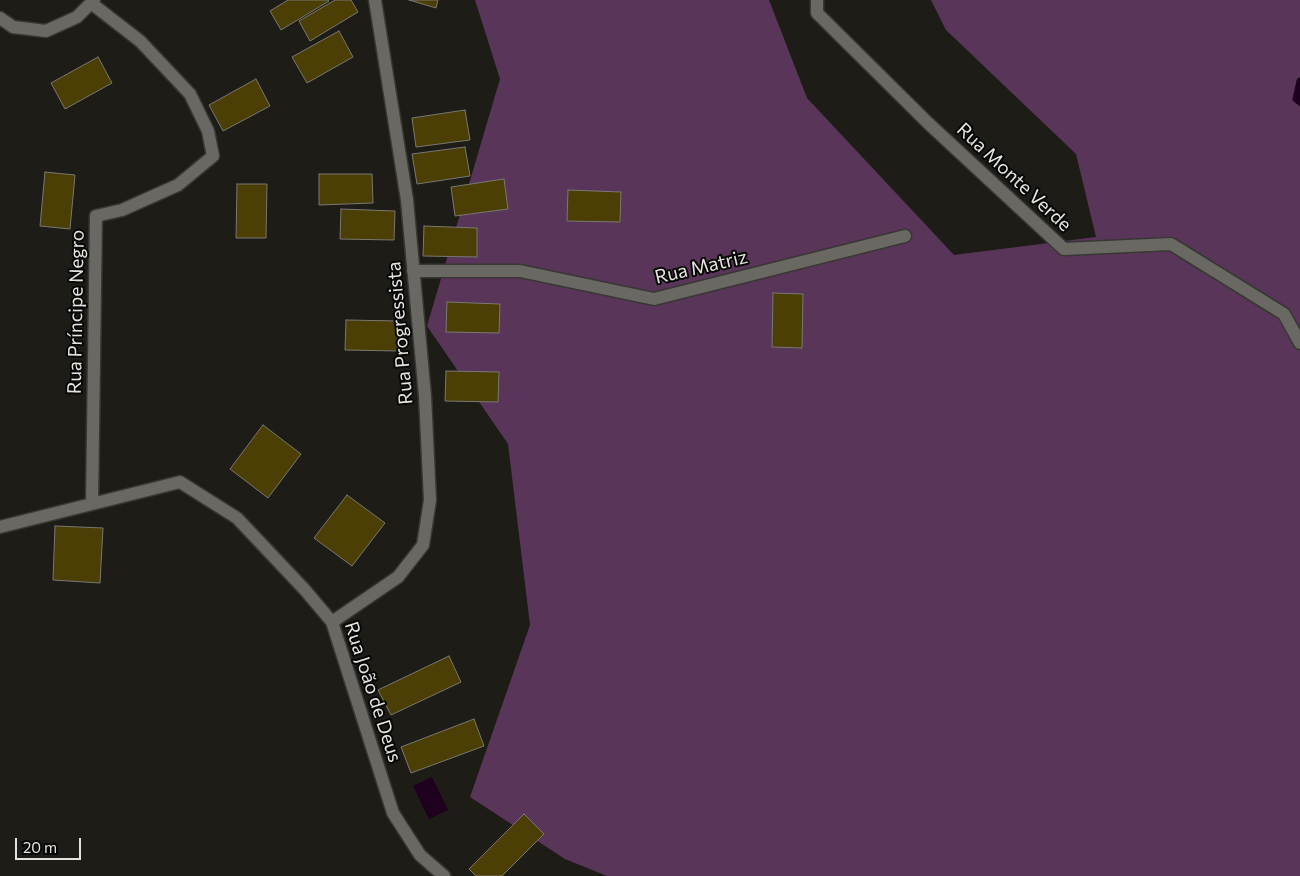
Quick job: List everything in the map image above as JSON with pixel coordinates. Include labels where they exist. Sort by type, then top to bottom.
[{"type":"street","name":"Rua Progressista","points":[[332,622],[398,577],[423,545],[430,500],[424,396],[407,200],[375,0]]},
{"type":"street","name":"Rua Monte Verde","points":[[817,0],[817,13],[928,123],[1064,249],[1171,244],[1284,314],[1300,343]]},
{"type":"street","points":[[0,18],[13,27],[46,31],[77,17],[93,2]]},
{"type":"street","name":"Rua Príncipe Negro","points":[[92,504],[96,216],[122,210],[178,185],[213,156],[208,131],[190,94],[140,41],[93,2]]},
{"type":"street","name":"Rua Matriz","points":[[413,271],[520,271],[654,299],[905,236]]},
{"type":"street","name":"Rua João de Deus","points":[[0,528],[180,482],[237,518],[305,590],[332,622],[393,813],[420,855],[444,876]]},
{"type":"shaded area","points":[[475,0],[769,0],[807,98],[954,255],[1096,237],[1076,154],[946,30],[931,0],[1300,0],[1300,876],[607,876],[565,859],[470,797],[530,625],[508,444],[427,326],[500,79]]},
{"type":"shaded area","points":[[432,777],[448,810],[429,819],[413,786]]},
{"type":"building","points":[[288,0],[329,1],[281,30],[270,11]]},
{"type":"building","points":[[335,0],[351,0],[358,12],[310,41],[299,21]]},
{"type":"building","points":[[409,0],[438,0],[436,8]]},
{"type":"building","points":[[339,31],[353,57],[307,83],[292,57]]},
{"type":"building","points":[[98,57],[112,83],[65,109],[51,83]]},
{"type":"building","points":[[256,79],[270,106],[223,131],[209,105]]},
{"type":"building","points":[[465,110],[470,140],[416,147],[412,118]]},
{"type":"building","points":[[465,147],[470,176],[417,184],[412,154]]},
{"type":"building","points":[[45,172],[75,175],[70,229],[40,226]]},
{"type":"building","points":[[319,174],[372,174],[373,203],[319,205]]},
{"type":"building","points":[[504,179],[508,209],[455,216],[451,187]]},
{"type":"building","points":[[237,184],[267,184],[266,238],[236,238]]},
{"type":"building","points":[[568,190],[621,192],[620,222],[567,221]]},
{"type":"building","points":[[341,209],[395,211],[394,240],[340,239]]},
{"type":"building","points":[[424,226],[477,228],[477,257],[423,256]]},
{"type":"building","points":[[773,293],[803,294],[802,348],[772,347]]},
{"type":"building","points":[[447,302],[500,304],[499,333],[446,332]]},
{"type":"building","points":[[346,320],[399,321],[398,351],[345,350]]},
{"type":"building","points":[[446,371],[499,372],[498,402],[445,401]]},
{"type":"building","points":[[263,425],[301,454],[268,498],[230,469]]},
{"type":"building","points":[[347,495],[385,523],[352,566],[314,538]]},
{"type":"building","points":[[55,526],[103,528],[100,583],[53,580]]},
{"type":"building","points":[[449,656],[461,682],[391,715],[378,690]]},
{"type":"building","points":[[474,719],[484,746],[411,773],[401,747]]},
{"type":"building","points":[[524,814],[544,834],[502,876],[476,876],[469,869]]},
{"type":"waterway","points":[[1300,81],[1296,99],[1300,102]]}]
